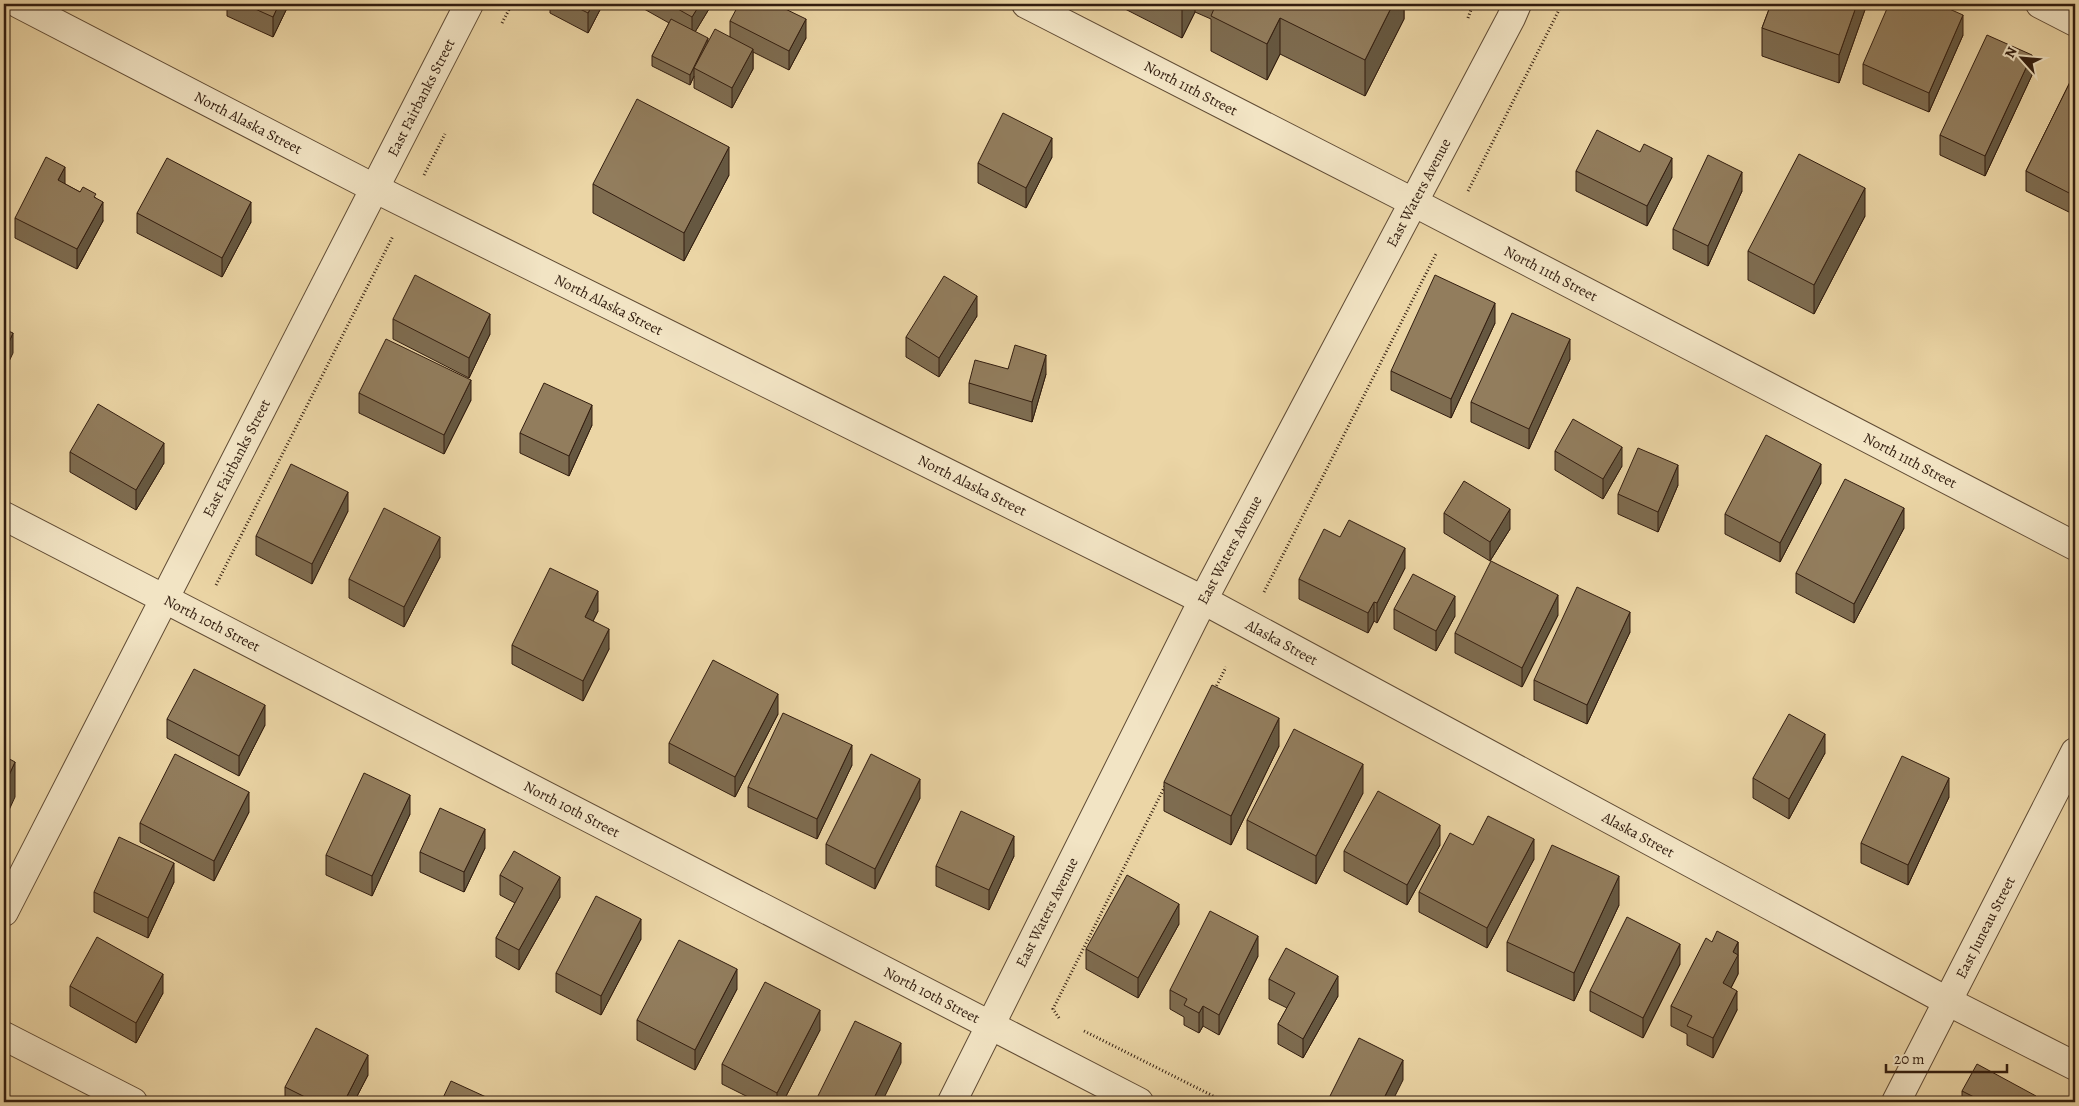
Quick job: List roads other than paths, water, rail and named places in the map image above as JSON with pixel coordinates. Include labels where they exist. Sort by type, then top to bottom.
[{"type":"street","name":"North Alaska Street","points":[[19,4],[376,189],[1202,600]]},
{"type":"street","name":"East Fairbanks Street","points":[[4,912],[376,189],[469,4]]},
{"type":"street","name":"North 11th Street","points":[[1026,4],[1413,202],[2075,546]]},
{"type":"street","name":"East Waters Avenue","points":[[952,1102],[1202,600],[1517,4]]},
{"type":"street","points":[[2040,4],[2075,22]]},
{"type":"street","name":"North 10th Street","points":[[4,516],[1139,1102]]},
{"type":"street","name":"Alaska Street","points":[[1202,600],[1947,1001],[2075,1066]]},
{"type":"street","name":"East Juneau Street","points":[[1896,1102],[2075,752]]},
{"type":"street","points":[[4,1036],[133,1102]]}]
